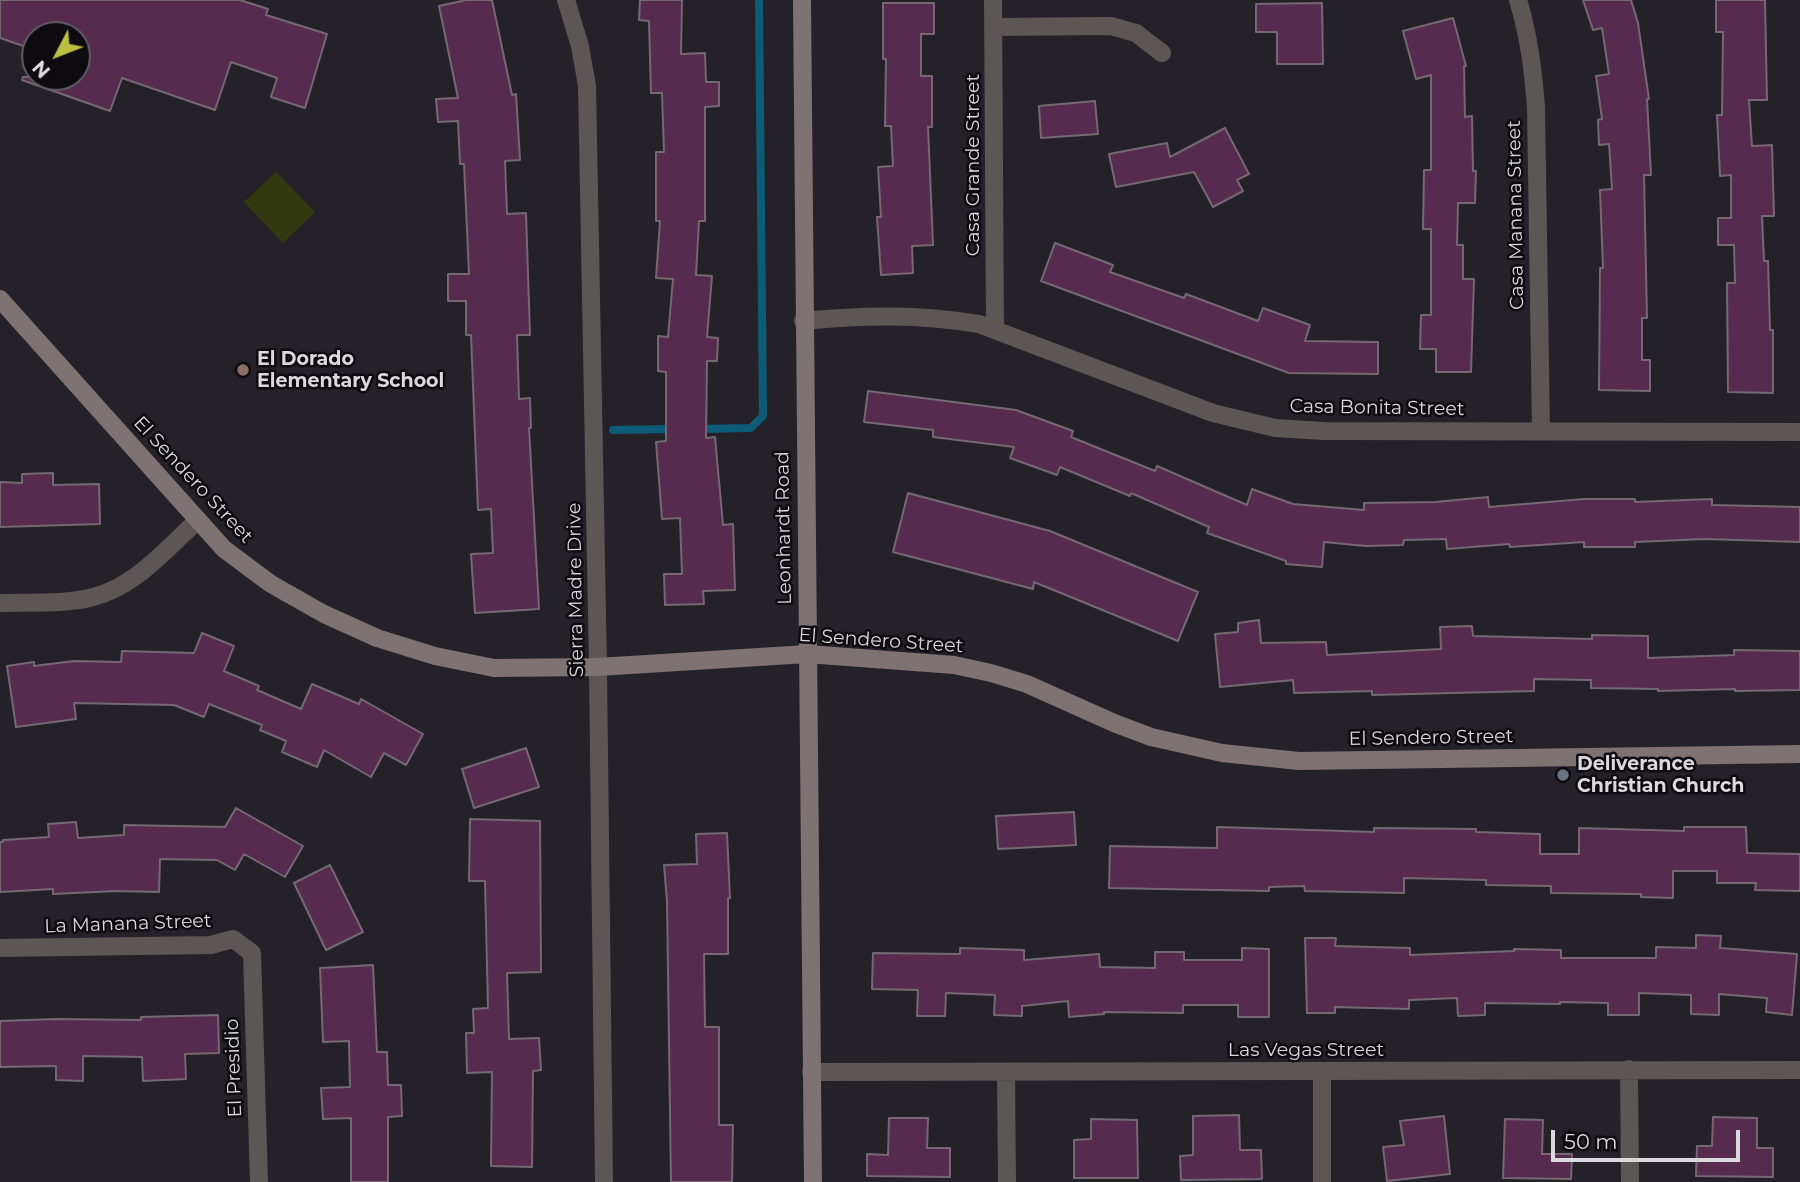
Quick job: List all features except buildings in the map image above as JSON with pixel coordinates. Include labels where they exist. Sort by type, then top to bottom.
[{"type":"street","name":"Sierra Madre Drive","points":[[566,0],[580,46],[587,86],[604,1182]]},
{"type":"street","name":"Leonhardt Road","points":[[802,0],[813,1182]]},
{"type":"street","name":"Casa Grande Street","points":[[993,0],[995,329]]},
{"type":"street","name":"Casa Manana Street","points":[[1518,0],[1533,66],[1536,107],[1541,430]]},
{"type":"street","points":[[993,27],[1111,26],[1136,33],[1162,53]]},
{"type":"street","name":"El Sendero Street","points":[[0,299],[224,549],[271,584],[324,614],[377,638],[435,656],[494,667],[598,667],[807,654],[954,666],[1027,684],[1151,737],[1222,753],[1299,761],[1800,754]]},
{"type":"street","name":"Casa Bonita Street","points":[[803,321],[862,315],[942,318],[995,329],[1213,413],[1275,428],[1323,431],[1800,432]]},
{"type":"street","points":[[0,603],[67,602],[94,597],[116,588],[137,575],[198,520]]},
{"type":"street","name":"La Manana Street","points":[[0,948],[211,945],[233,939],[252,953]]},
{"type":"street","name":"El Presidio","points":[[252,953],[259,1182]]},
{"type":"street","points":[[1629,1069],[1630,1182]]},
{"type":"street","name":"Las Vegas Street","points":[[811,1072],[1800,1070]]},
{"type":"street","points":[[1322,1071],[1322,1182]]},
{"type":"street","points":[[1006,1072],[1007,1182]]},
{"type":"green space","points":[[276,172],[315,212],[283,243],[244,202]]},
{"type":"waterway","points":[[697,429],[751,428],[763,416],[759,0]]},
{"type":"waterway","points":[[613,430],[677,429]]},
{"type":"place","name":"El Dorado Elementary School","points":[[243,370]]},
{"type":"place","name":"Deliverance Christian Church","points":[[1563,775]]}]
